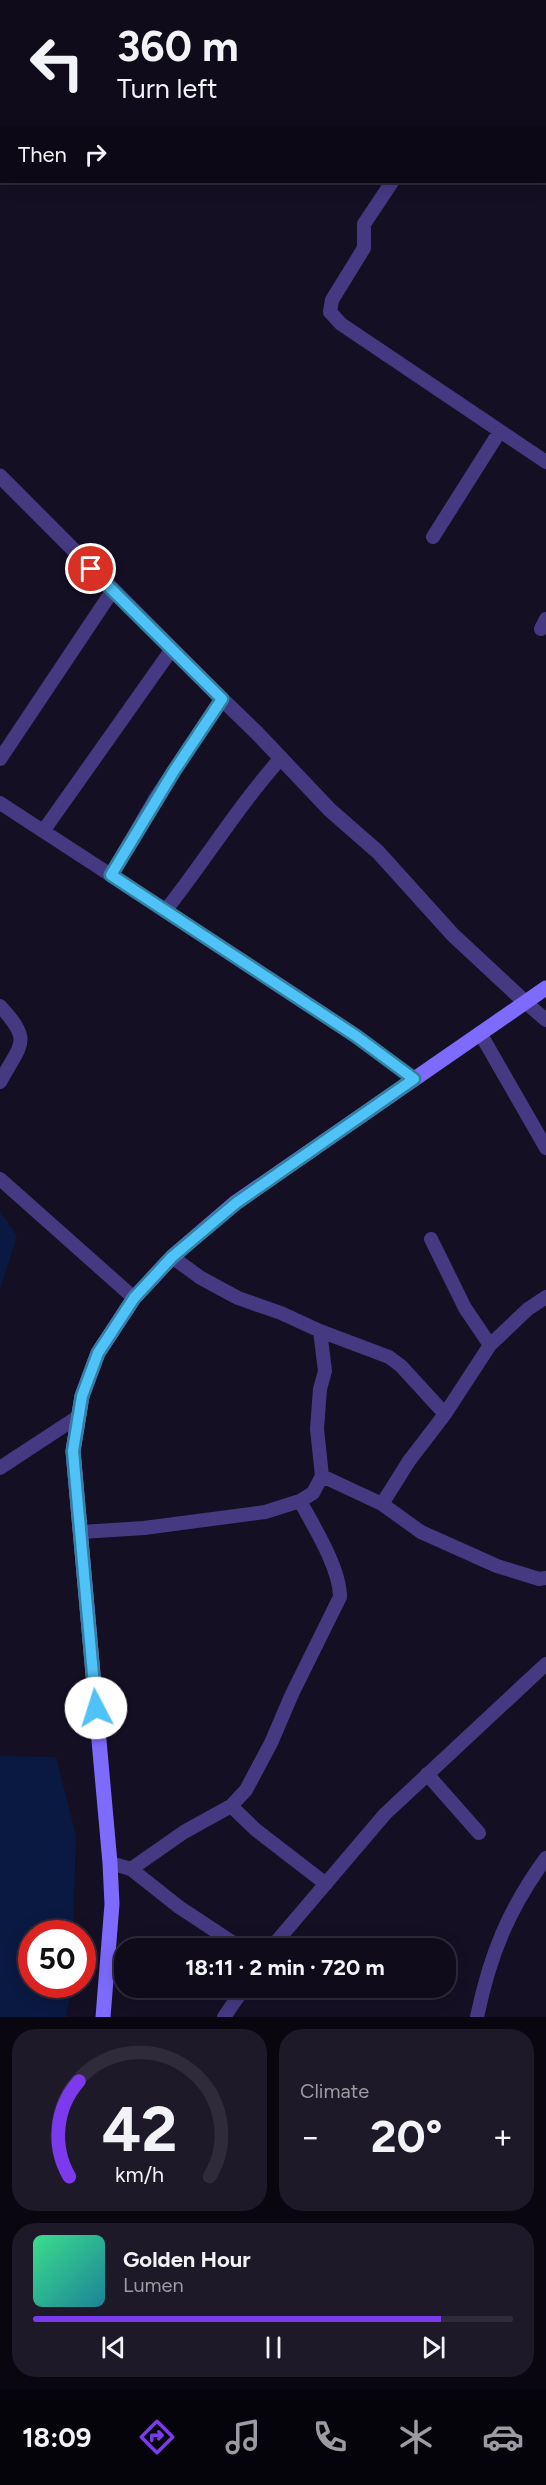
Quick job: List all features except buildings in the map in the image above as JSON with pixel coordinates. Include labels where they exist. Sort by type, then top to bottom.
[{"type":"main road","points":[[103,2017],[112,1904],[110,1863],[73,1451],[82,1396],[98,1353],[134,1298],[172,1257],[236,1203],[546,988]]},
{"type":"street","points":[[391,183],[364,224],[364,248],[332,300],[330,312],[341,324],[546,462]]},
{"type":"street","points":[[433,537],[500,431]]},
{"type":"street","points":[[0,476],[330,810],[378,852],[453,935],[546,1020]]},
{"type":"street","points":[[0,759],[113,590]]},
{"type":"street","points":[[44,830],[172,649]]},
{"type":"street","points":[[111,875],[172,773],[222,699]]},
{"type":"street","points":[[165,911],[190,880],[252,790],[281,758]]},
{"type":"street","points":[[0,803],[356,1036],[414,1079]]},
{"type":"street","points":[[0,1006],[17,1024],[21,1032],[21,1043],[0,1082]]},
{"type":"street","points":[[480,1033],[546,1148]]},
{"type":"street","points":[[0,1179],[134,1298]]},
{"type":"street","points":[[431,1239],[457,1293],[490,1344]]},
{"type":"street","points":[[172,1257],[201,1278],[238,1298],[389,1357],[445,1414]]},
{"type":"street","points":[[382,1504],[409,1461],[445,1414],[490,1344],[528,1309],[546,1297]]},
{"type":"street","points":[[81,1532],[144,1528],[265,1512],[300,1501],[312,1493],[322,1476],[318,1430],[320,1389],[325,1371],[320,1331]]},
{"type":"street","points":[[0,1468],[79,1416]]},
{"type":"street","points":[[322,1476],[382,1504],[422,1532],[497,1566],[544,1580]]},
{"type":"street","points":[[131,1869],[184,1832],[231,1806],[246,1790],[271,1743],[292,1694],[340,1597],[340,1587],[329,1558],[300,1501]]},
{"type":"street","points":[[280,1938],[377,1823],[546,1664]]},
{"type":"street","points":[[427,1774],[479,1833]]},
{"type":"street","points":[[231,1806],[256,1830],[326,1884]]},
{"type":"street","points":[[477,2017],[486,1973],[500,1939],[519,1897],[546,1858]]},
{"type":"street","points":[[110,1863],[131,1869],[179,1907],[226,1938]]},
{"type":"street","points":[[224,2017],[237,1998]]},
{"type":"water","points":[[0,1211],[17,1236],[0,1289]]},
{"type":"water","points":[[0,1756],[56,1757],[76,1836],[73,1920],[18,1920],[18,1998],[70,1998],[66,2017],[0,2017]]},
{"type":"route","points":[[91,569],[222,699],[155,800],[111,875],[356,1036],[414,1079],[236,1203],[172,1257],[134,1298],[98,1353],[82,1396],[73,1451],[96,1708]]}]
